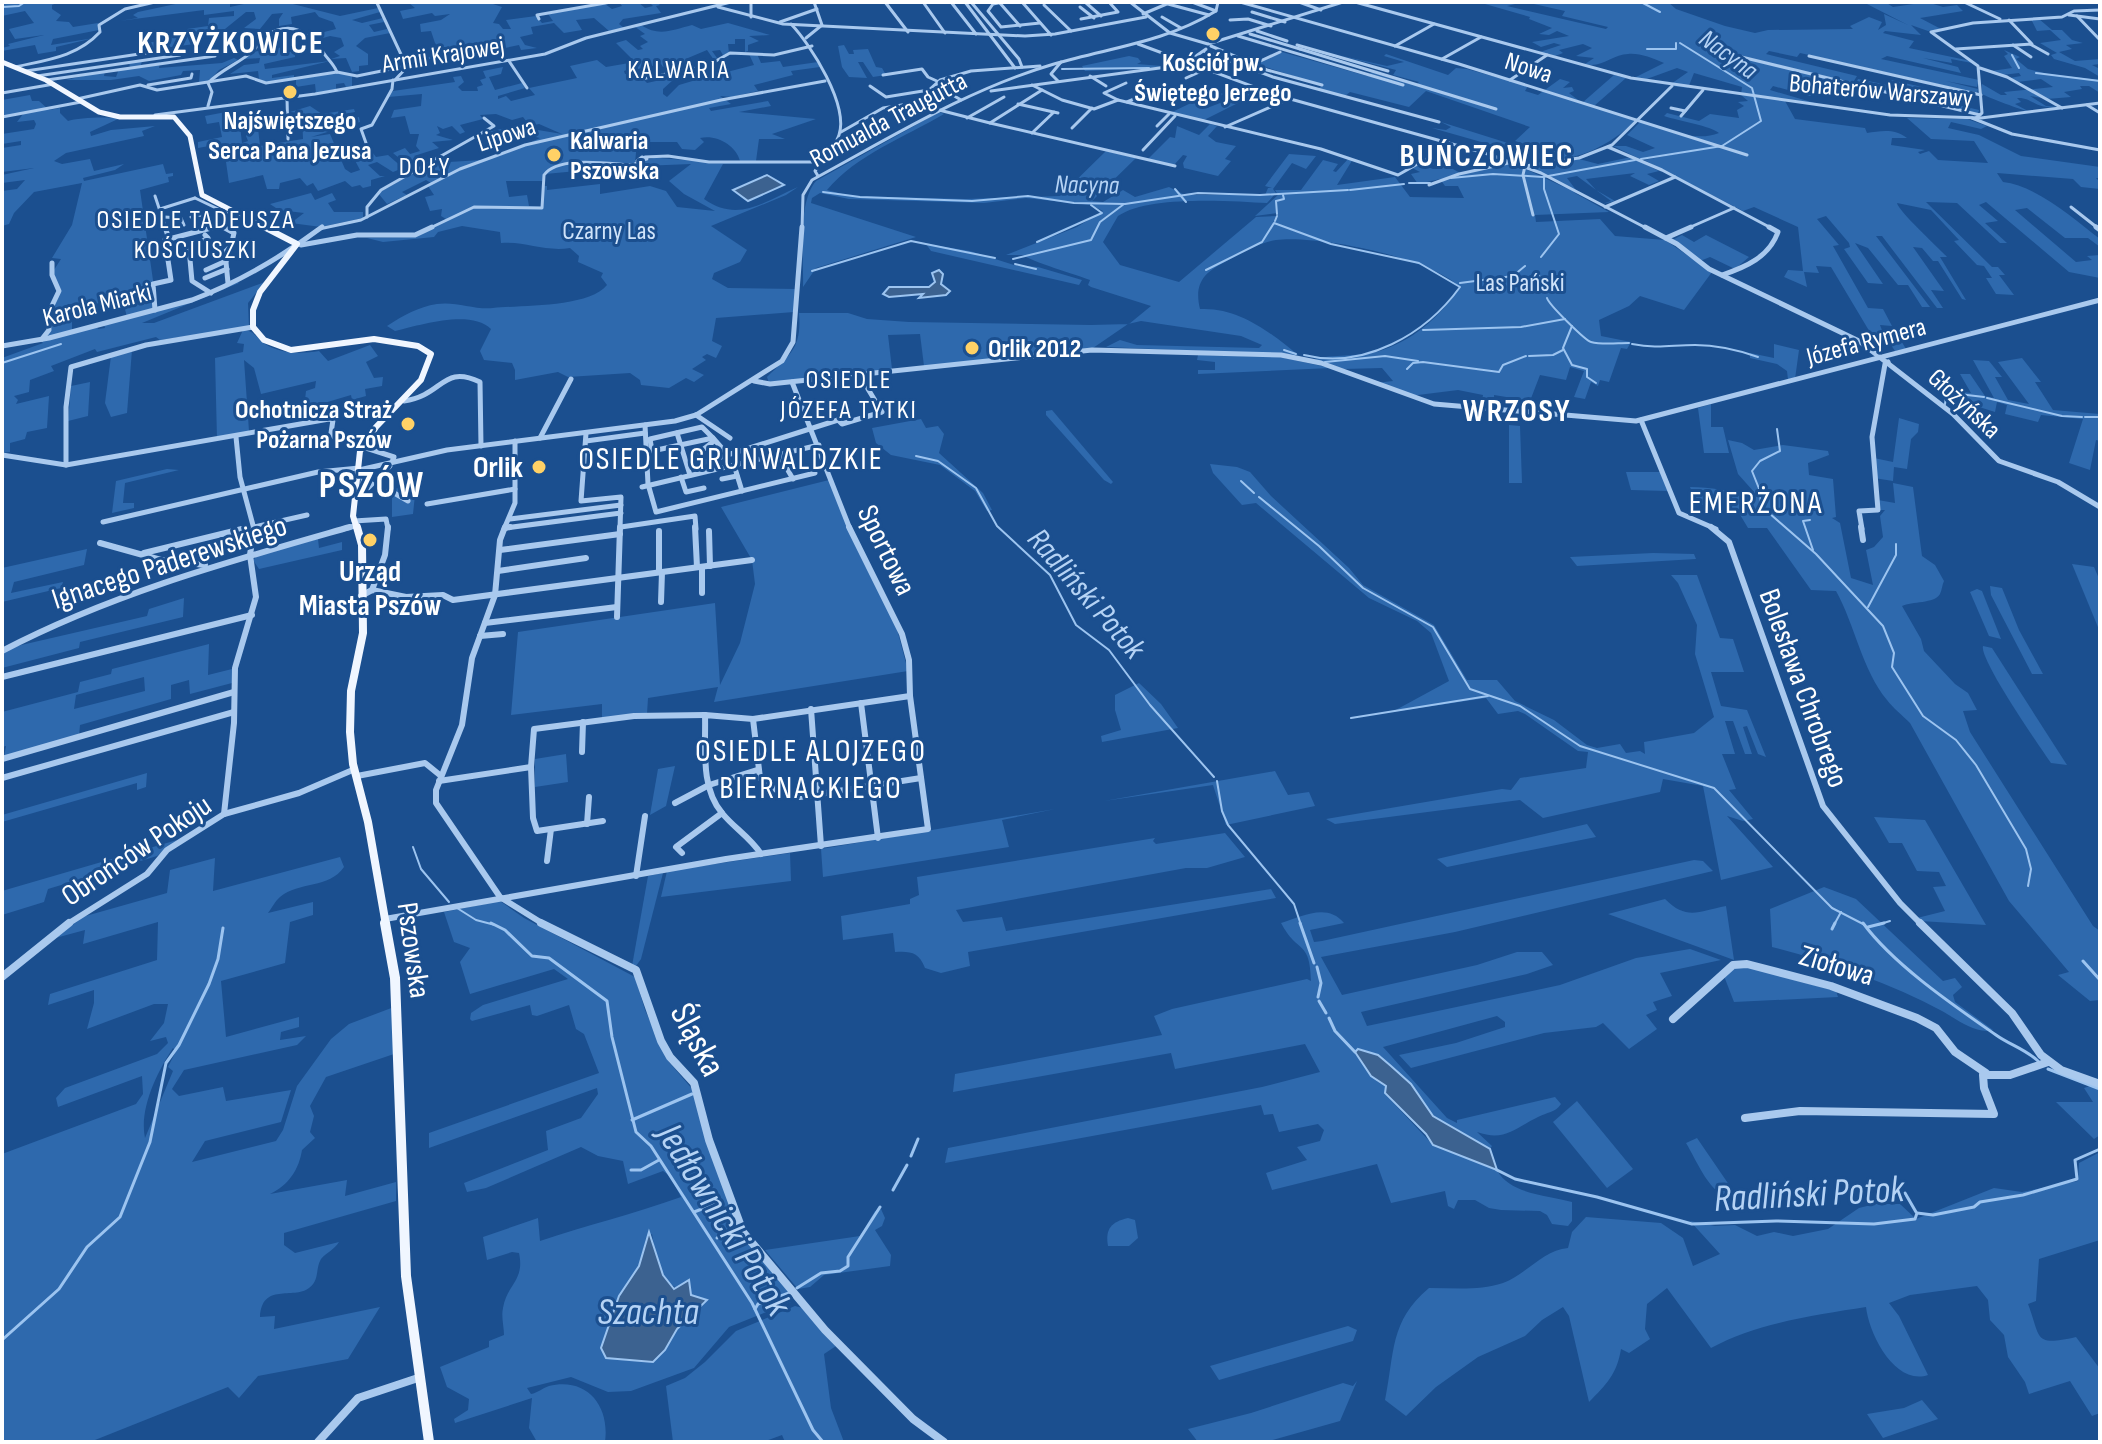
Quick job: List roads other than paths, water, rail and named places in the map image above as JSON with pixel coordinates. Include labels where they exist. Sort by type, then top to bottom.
[{"type":"main road","points":[[2,62],[47,80],[99,112],[114,116],[168,114],[179,121],[194,143],[198,186],[202,195],[297,246],[276,268],[253,309],[253,327],[268,342],[295,351],[368,339],[425,348],[431,354],[427,370],[404,401],[376,427],[362,446]]},
{"type":"main road","name":"Pszowska","points":[[362,446],[362,473],[354,524],[362,545],[363,633],[350,705],[350,732],[395,978],[406,1276],[429,1442]]},
{"type":"street","points":[[15,67],[63,57],[86,48],[100,32],[99,25],[104,20],[124,8],[155,2]]},
{"type":"street","points":[[539,19],[537,15],[611,2]]},
{"type":"street","name":"Armii Krajowej","points":[[168,114],[208,106],[287,98],[509,61],[549,53],[590,37],[731,2]]},
{"type":"street","points":[[751,2],[751,17]]},
{"type":"street","points":[[814,2],[821,27]]},
{"type":"street","points":[[885,2],[908,32]]},
{"type":"street","points":[[923,2],[945,33]]},
{"type":"street","points":[[951,2],[976,34]]},
{"type":"street","points":[[968,2],[1015,68]]},
{"type":"street","points":[[1020,26],[1001,2],[992,5],[988,12],[1000,27],[1020,26],[1058,20]]},
{"type":"street","points":[[1022,2],[1051,35]]},
{"type":"street","points":[[1085,2],[1101,16]]},
{"type":"street","points":[[1081,19],[1118,11],[1109,2]]},
{"type":"street","points":[[1130,2],[1172,34],[1208,45],[1254,64],[1264,72],[1322,85]]},
{"type":"street","points":[[1195,3],[1216,11],[1218,2]]},
{"type":"street","name":"Nowa","points":[[1240,2],[1442,59],[1747,155]]},
{"type":"street","points":[[986,92],[1090,76],[1173,69],[1187,64],[1208,45],[1343,2]]},
{"type":"street","name":"Bohaterów Warszawy","points":[[1355,2],[1631,78],[1672,86],[1899,116],[1980,116]]},
{"type":"street","points":[[1964,2],[2006,20],[2030,44],[2048,54]]},
{"type":"street","points":[[377,3],[406,66]]},
{"type":"street","points":[[714,7],[777,23],[994,35],[1051,35],[1139,19],[1171,3],[1209,15]]},
{"type":"street","points":[[1301,3],[1322,9]]},
{"type":"street","points":[[1044,5],[1071,31]]},
{"type":"street","points":[[1080,7],[1104,25]]},
{"type":"street","points":[[1092,8],[1103,7]]},
{"type":"street","points":[[777,23],[817,9]]},
{"type":"street","points":[[2069,15],[2074,11],[2100,10]]},
{"type":"street","points":[[1188,15],[1194,11]]},
{"type":"street","name":"Romualda Traugutta","points":[[103,522],[318,472],[362,473],[481,446],[675,421],[696,415],[782,361],[793,342],[800,278],[803,195],[818,176],[961,100],[1046,66],[1172,34],[1216,11]]},
{"type":"street","points":[[1252,12],[1285,22]]},
{"type":"street","points":[[2062,108],[2007,77],[1980,68],[1931,32],[1965,24],[2069,15],[2100,19]]},
{"type":"street","points":[[2077,16],[2100,38]]},
{"type":"street","points":[[1162,17],[1181,28]]},
{"type":"street","points":[[1230,20],[1248,19],[1271,26]]},
{"type":"street","points":[[791,24],[812,46],[841,132]]},
{"type":"street","points":[[1395,46],[1435,24]]},
{"type":"street","points":[[806,38],[821,27]]},
{"type":"street","points":[[208,83],[220,71],[254,50],[264,36],[292,28],[306,32],[339,72]]},
{"type":"street","points":[[1263,29],[1291,39],[1272,49]]},
{"type":"street","points":[[1257,31],[1300,49],[1496,109]]},
{"type":"street","points":[[1248,33],[1388,71]]},
{"type":"street","points":[[994,35],[1019,59],[1022,67]]},
{"type":"street","points":[[1238,36],[1272,49],[1403,85]]},
{"type":"street","points":[[1442,59],[1482,37]]},
{"type":"street","name":"Głożyńska","points":[[1138,44],[1289,99],[1513,162],[1546,176],[1666,238],[1720,274],[1821,320],[1886,359],[1953,414],[1999,461],[2058,482],[2100,507]]},
{"type":"street","points":[[1955,49],[2030,44]]},
{"type":"street","points":[[2013,45],[2031,57]]},
{"type":"street","points":[[641,79],[707,66],[730,53],[774,55],[812,46]]},
{"type":"street","points":[[1717,47],[1725,53],[1827,80],[1980,116],[2100,103]]},
{"type":"street","points":[[1300,49],[1381,71]]},
{"type":"street","points":[[26,71],[166,50]]},
{"type":"street","points":[[1204,51],[1264,72],[1439,122]]},
{"type":"street","points":[[1254,64],[1281,51]]},
{"type":"street","points":[[37,76],[180,55]]},
{"type":"street","points":[[1510,80],[1547,55]]},
{"type":"street","points":[[47,80],[215,56]]},
{"type":"street","points":[[1809,56],[1981,95]]},
{"type":"street","points":[[509,61],[527,88]]},
{"type":"street","points":[[1058,81],[1051,74],[1061,62]]},
{"type":"street","points":[[140,85],[157,90],[246,76],[266,83],[339,72],[357,76],[406,66]]},
{"type":"street","points":[[366,143],[361,129],[372,125],[390,94],[394,80],[406,66]]},
{"type":"street","points":[[870,86],[885,97],[929,90],[971,71],[1046,66]]},
{"type":"street","points":[[1980,68],[1980,116],[1990,127],[2021,136],[2100,150]]},
{"type":"street","points":[[883,75],[922,69],[928,77],[961,100]]},
{"type":"street","points":[[1186,78],[1206,69]]},
{"type":"street","points":[[2,117],[140,85],[191,78],[192,74]]},
{"type":"street","points":[[1090,76],[1106,86]]},
{"type":"street","name":"Lipowa","points":[[297,246],[324,226],[348,224],[367,217],[460,169],[525,145],[668,112],[825,81]]},
{"type":"street","points":[[208,83],[212,92],[208,106]]},
{"type":"street","points":[[1126,83],[1104,93],[1172,115],[1321,149],[1398,175],[1452,144]]},
{"type":"street","points":[[2,93],[54,84]]},
{"type":"street","points":[[1032,85],[1092,108]]},
{"type":"street","points":[[1533,215],[1523,175],[1525,166],[1574,159],[1608,147],[1672,86]]},
{"type":"street","points":[[990,123],[1042,90]]},
{"type":"street","points":[[1671,108],[1683,114],[1703,90]]},
{"type":"street","points":[[1126,102],[1153,91]]},
{"type":"street","name":"Romualda Traugutta","points":[[939,110],[1032,133],[1056,113],[986,92]]},
{"type":"street","name":"Romualda Traugutta","points":[[967,118],[1004,97]]},
{"type":"street","points":[[287,98],[288,139]]},
{"type":"street","points":[[1225,127],[1289,99]]},
{"type":"street","points":[[1072,128],[1092,108],[1118,100]]},
{"type":"street","points":[[818,176],[815,172],[819,162],[841,132],[883,108],[902,105]]},
{"type":"street","points":[[2087,105],[2100,113]]},
{"type":"street","points":[[1157,126],[1172,115]]},
{"type":"street","points":[[1143,150],[1172,115]]},
{"type":"street","points":[[367,217],[367,207],[377,192],[494,126],[484,118]]},
{"type":"street","points":[[1032,133],[1175,166]]},
{"type":"street","points":[[1608,147],[1675,177],[1778,232],[1774,245],[1746,265],[1720,274]]},
{"type":"street","name":"Karola Miarki","points":[[2,346],[42,339],[211,293],[297,246],[357,235],[415,235],[474,207],[541,208],[544,205],[545,174],[551,167],[571,164],[633,165],[644,159],[662,156],[709,162],[819,162]]},
{"type":"street","points":[[1429,185],[1459,174],[1513,162]]},
{"type":"street","points":[[1605,208],[1675,177]]},
{"type":"street","points":[[149,207],[202,195]]},
{"type":"street","points":[[155,196],[169,239]]},
{"type":"street","points":[[195,198],[242,218]]},
{"type":"street","points":[[2071,207],[2100,230]]},
{"type":"street","points":[[1666,238],[1734,208]]},
{"type":"street","points":[[189,210],[194,216],[234,233],[231,246],[225,252],[228,283]]},
{"type":"street","points":[[164,217],[181,218],[184,225]]},
{"type":"street","points":[[155,310],[153,284],[171,280],[165,240],[203,233],[242,218]]},
{"type":"street","points":[[211,293],[192,281],[189,249],[208,238],[199,229],[213,224]]},
{"type":"street","points":[[206,270],[226,261]]},
{"type":"street","points":[[42,339],[49,330],[48,314],[59,291],[52,275],[52,263]]},
{"type":"street","points":[[205,278],[227,269]]},
{"type":"street","name":"Józefa Rymera","points":[[754,381],[767,384],[792,382],[1092,350],[1281,355],[1321,363],[1434,404],[1638,420],[1886,359],[2100,300]]},
{"type":"street","points":[[66,465],[66,407],[71,367],[146,345],[253,327]]},
{"type":"street","points":[[1863,540],[1859,511],[1878,510],[1872,458],[1873,429],[1884,384],[1886,359]]},
{"type":"street","points":[[713,440],[700,452],[702,463],[838,420],[842,424],[882,412],[868,389],[864,374]]},
{"type":"street","points":[[404,401],[414,400],[444,385],[449,376],[465,375],[480,382],[481,446]]},
{"type":"street","points":[[540,438],[571,379]]},
{"type":"street","name":"Sportowa","points":[[792,382],[834,482],[842,513],[902,634],[909,660],[910,696]]},
{"type":"street","points":[[696,415],[730,438]]},
{"type":"street","points":[[2,455],[66,465],[329,419],[333,420],[331,433],[340,441],[394,457],[378,478]]},
{"type":"street","name":"Bolesława Chrobrego","points":[[1638,420],[1679,513],[1689,521],[1719,530],[1729,542],[1823,806],[1900,903],[2012,1013],[2048,1062]]},
{"type":"street","points":[[675,421],[690,475]]},
{"type":"street","points":[[645,425],[645,486],[656,512],[815,473]]},
{"type":"street","points":[[713,440],[652,451],[650,439],[702,427],[713,440],[724,456]]},
{"type":"street","points":[[586,433],[581,501],[621,497],[617,617]]},
{"type":"street","points":[[586,441],[645,433]]},
{"type":"street","points":[[224,814],[235,668],[252,615],[255,577],[250,555],[254,527],[243,491],[236,437]]},
{"type":"street","points":[[440,779],[458,739],[472,658],[495,595],[500,550],[505,528],[514,510],[515,441]]},
{"type":"street","points":[[768,441],[793,479]]},
{"type":"street","points":[[645,486],[819,445]]},
{"type":"street","points":[[734,465],[742,491]]},
{"type":"street","points":[[362,473],[361,496],[372,484]]},
{"type":"street","points":[[722,479],[737,476]]},
{"type":"street","points":[[681,477],[686,492],[704,488]]},
{"type":"street","points":[[427,504],[515,489]]},
{"type":"street","points":[[389,490],[408,501]]},
{"type":"street","points":[[509,519],[621,509]]},
{"type":"street","points":[[505,528],[621,509]]},
{"type":"street","points":[[254,527],[307,515]]},
{"type":"street","points":[[500,550],[695,516],[703,567]]},
{"type":"street","points":[[354,524],[377,518],[386,519],[388,525],[389,547],[372,590]]},
{"type":"street","name":"Ignacego Paderewskiego","points":[[2,651],[67,617],[210,565],[354,524]]},
{"type":"street","points":[[141,554],[242,529]]},
{"type":"street","points":[[659,531],[661,602]]},
{"type":"street","points":[[702,593],[709,531]]},
{"type":"street","points":[[100,543],[141,554],[210,565]]},
{"type":"street","points":[[498,571],[586,558]]},
{"type":"street","points":[[361,596],[372,590],[408,597],[443,595],[452,600],[752,560]]},
{"type":"street","points":[[485,623],[617,607]]},
{"type":"street","points":[[2,677],[252,615]]},
{"type":"street","points":[[480,636],[503,634]]},
{"type":"street","points":[[2,759],[234,692]]},
{"type":"street","points":[[385,919],[500,897],[928,829],[910,696],[753,719],[705,715],[634,716],[534,729],[531,767],[533,818],[537,831],[603,821]]},
{"type":"street","points":[[861,703],[878,838]]},
{"type":"street","points":[[811,709],[821,846]]},
{"type":"street","points":[[2,778],[234,712]]},
{"type":"street","points":[[705,715],[709,785],[722,813],[753,839],[761,854]]},
{"type":"street","points":[[753,719],[757,770],[765,785],[786,796],[921,778]]},
{"type":"street","points":[[582,752],[583,722]]},
{"type":"street","points":[[356,773],[425,763],[440,779]]},
{"type":"street","points":[[440,779],[531,767]]},
{"type":"street","points":[[675,803],[709,785],[757,770]]},
{"type":"street","name":"Obrońców Pokoju","points":[[2,977],[62,927],[147,874],[181,839],[224,814],[356,773]]},
{"type":"street","name":"Śląska","points":[[440,779],[436,803],[500,897],[552,929],[636,970],[661,1041],[670,1057],[694,1083],[709,1140],[743,1232],[825,1330],[913,1419],[944,1442]]},
{"type":"street","points":[[587,824],[589,797]]},
{"type":"street","points":[[682,853],[676,847],[722,813]]},
{"type":"street","points":[[636,876],[645,816]]},
{"type":"street","points":[[547,861],[551,829]]},
{"type":"street","name":"Ziołowa","points":[[1673,1019],[1733,965],[1758,965],[1870,1000],[1934,1026],[1944,1033],[1956,1052],[1986,1073]]},
{"type":"street","points":[[1745,1118],[1800,1111],[1994,1114],[1984,1088],[1986,1073],[2010,1075],[2048,1062],[2100,1084]]},
{"type":"street","points":[[318,1442],[358,1398],[418,1378]]},
{"type":"water","points":[[767,175],[784,185],[748,201],[733,190]]},
{"type":"water","points":[[939,270],[943,274],[941,284],[950,291],[946,295],[919,298],[923,294],[889,297],[883,294],[889,287],[929,287],[935,282],[932,273]]},
{"type":"water","points":[[1358,1049],[1378,1055],[1391,1066],[1411,1084],[1433,1116],[1490,1149],[1497,1170],[1433,1145],[1385,1093],[1386,1086],[1371,1076],[1355,1052]]},
{"type":"water","name":"Szachta","points":[[649,1232],[663,1275],[674,1289],[689,1280],[691,1295],[707,1300],[677,1329],[665,1350],[653,1362],[606,1358],[601,1348],[619,1296],[639,1266]]},
{"type":"waterway","points":[[2,7],[19,6],[25,2]]},
{"type":"waterway","name":"Nacyna","points":[[1641,2],[1660,12]]},
{"type":"waterway","points":[[1647,49],[1676,49],[1676,43]]},
{"type":"waterway","name":"Nacyna","points":[[1641,159],[1722,146],[1761,121],[1752,88],[1680,43]]},
{"type":"waterway","points":[[2012,55],[2019,68]]},
{"type":"waterway","points":[[1062,69],[1149,68]]},
{"type":"waterway","points":[[2036,73],[2100,81]]},
{"type":"waterway","name":"Nacyna","points":[[1451,178],[1493,174],[1543,177],[1635,160]]},
{"type":"waterway","points":[[1541,257],[1559,234],[1544,189],[1544,178]]},
{"type":"waterway","name":"Nacyna","points":[[1409,183],[1430,183]]},
{"type":"waterway","name":"Nacyna","points":[[1350,190],[1404,184]]},
{"type":"waterway","name":"Nacyna","points":[[1175,189],[1181,196]]},
{"type":"waterway","name":"Nacyna","points":[[1181,196],[1348,190]]},
{"type":"waterway","name":"Nacyna","points":[[823,192],[860,197],[972,201],[1028,196],[1074,203],[1125,204],[1181,196]]},
{"type":"waterway","points":[[1277,214],[1276,201],[1284,199],[1283,195]]},
{"type":"waterway","name":"Nacyna","points":[[1181,196],[1186,202]]},
{"type":"waterway","points":[[1013,259],[1091,240],[1100,222],[1124,204]]},
{"type":"waterway","points":[[1037,242],[1102,213],[1091,205]]},
{"type":"waterway","points":[[1275,221],[1277,216]]},
{"type":"waterway","points":[[1206,270],[1262,242],[1274,223],[1331,244],[1419,263],[1460,287],[1430,320],[1392,344],[1349,357],[1304,355]]},
{"type":"waterway","points":[[812,271],[911,241],[995,258]]},
{"type":"waterway","points":[[1015,264],[1036,269]]},
{"type":"waterway","points":[[1460,283],[1513,276],[1525,266]]},
{"type":"waterway","points":[[1539,275],[1541,285]]},
{"type":"waterway","points":[[1547,298],[1565,319]]},
{"type":"waterway","points":[[1423,330],[1521,327],[1565,319]]},
{"type":"waterway","points":[[1565,319],[1572,326]]},
{"type":"waterway","points":[[1572,326],[1591,342],[1629,343]]},
{"type":"waterway","points":[[1572,326],[1563,348],[1572,365],[1587,369],[1587,377],[1596,383]]},
{"type":"waterway","points":[[2,363],[61,344]]},
{"type":"waterway","points":[[1632,344],[1711,346],[1758,357]]},
{"type":"waterway","points":[[1284,350],[1296,354]]},
{"type":"waterway","points":[[1529,356],[1553,355],[1563,350]]},
{"type":"waterway","points":[[1325,362],[1385,356],[1418,361]]},
{"type":"waterway","points":[[1407,369],[1413,363],[1423,362],[1499,372],[1503,365],[1526,356]]},
{"type":"waterway","points":[[1945,404],[1948,383]]},
{"type":"waterway","points":[[1950,393],[1984,397]]},
{"type":"waterway","points":[[1987,398],[2062,416],[2082,417]]},
{"type":"waterway","points":[[2085,417],[2100,417]]},
{"type":"waterway","points":[[1777,429],[1780,451],[1760,461],[1752,471],[1760,491],[1761,506],[1816,554],[1883,626],[1894,653],[1892,667],[1923,716],[1956,740],[1976,765],[2026,849],[2031,869],[2028,886]]},
{"type":"waterway","name":"Radliński Potok","points":[[916,456],[938,461],[976,488],[997,526],[1050,575],[1076,625],[1109,650],[1150,705],[1214,777]]},
{"type":"waterway","points":[[1241,481],[1254,493]]},
{"type":"waterway","points":[[1259,497],[1319,546],[1363,588],[1433,627],[1470,689],[1520,706],[1580,746],[1714,788],[1832,908],[1841,912]]},
{"type":"waterway","points":[[1810,520],[1803,521],[1813,550]]},
{"type":"waterway","points":[[1868,607],[1896,555],[1896,544]]},
{"type":"waterway","points":[[1351,718],[1488,696]]},
{"type":"waterway","points":[[1217,781],[1222,811],[1228,825],[1294,904],[1301,925]]},
{"type":"waterway","points":[[413,847],[421,869],[449,902]]},
{"type":"waterway","name":"Jedłownicki Potok","points":[[457,908],[476,920],[495,925]]},
{"type":"waterway","points":[[1834,925],[1841,912]]},
{"type":"waterway","points":[[1841,912],[1864,925]]},
{"type":"waterway","points":[[1881,924],[1890,921]]},
{"type":"waterway","name":"Jedłownicki Potok","points":[[491,923],[495,925]]},
{"type":"waterway","points":[[1300,923],[1314,963]]},
{"type":"waterway","points":[[1868,927],[1881,924]]},
{"type":"waterway","points":[[1877,925],[1881,924]]},
{"type":"waterway","name":"Jedłownicki Potok","points":[[495,925],[505,930],[532,956],[549,958],[607,1001],[612,1037],[633,1120]]},
{"type":"waterway","points":[[1832,929],[1834,925]]},
{"type":"waterway","points":[[1864,925],[1925,984],[2038,1061]]},
{"type":"waterway","points":[[2,1340],[59,1289],[87,1247],[120,1217],[150,1142],[166,1063],[179,1045],[209,984],[218,959],[223,928]]},
{"type":"waterway","points":[[2083,961],[2100,980]]},
{"type":"waterway","points":[[1317,967],[1321,983],[1318,997]]},
{"type":"waterway","points":[[1319,1001],[1326,1013]]},
{"type":"waterway","points":[[1329,1018],[1335,1031],[1355,1052]]},
{"type":"waterway","points":[[2048,1069],[2100,1089]]},
{"type":"waterway","points":[[633,1120],[692,1094]]},
{"type":"waterway","name":"Jedłownicki Potok","points":[[633,1120],[636,1132],[651,1146],[752,1303],[813,1430],[823,1442]]},
{"type":"waterway","points":[[911,1156],[918,1139]]},
{"type":"waterway","name":"Radliński Potok","points":[[1497,1170],[1515,1179],[1597,1197],[1692,1224],[1776,1221],[1874,1224],[1915,1219],[1917,1213],[1933,1215],[1974,1207],[1980,1202],[2023,1195],[2077,1179],[2075,1160],[2100,1149]]},
{"type":"waterway","points":[[631,1170],[641,1170],[659,1160]]},
{"type":"waterway","points":[[893,1190],[907,1165]]},
{"type":"waterway","points":[[1905,1193],[1916,1212]]},
{"type":"waterway","points":[[694,1212],[715,1204]]},
{"type":"waterway","points":[[797,1288],[821,1273],[840,1271],[848,1266],[848,1257],[880,1207]]},
{"type":"waterway","points":[[717,1238],[729,1230]]},
{"type":"waterway","points":[[755,1309],[758,1304],[789,1293]]},
{"type":"place","name":"Kościół pw. Świętego Jerzego","points":[[1213,34]]},
{"type":"place","name":"Najświętszego Serca Pana Jezusa","points":[[290,92]]},
{"type":"place","name":"Kalwaria Pszowska","points":[[554,155]]},
{"type":"place","name":"Orlik 2012","points":[[972,348]]},
{"type":"place","name":"Ochotnicza Straż Pożarna Pszów","points":[[408,424]]},
{"type":"place","name":"Orlik","points":[[539,467]]},
{"type":"place","name":"Urząd Miasta Pszów","points":[[370,540]]},
{"type":"district","name":"KRZYŻKOWICE","points":[[231,42]]},
{"type":"district","name":"KALWARIA","points":[[679,69]]},
{"type":"district","name":"BUŃCZOWIEC","points":[[1487,155]]},
{"type":"district","name":"DOŁY","points":[[425,166]]},
{"type":"district","name":"OSIEDLE TADEUSZA KOŚCIUSZKI","points":[[196,234]]},
{"type":"district","name":"OSIEDLE JÓZEFA TYTKI","points":[[849,394]]},
{"type":"district","name":"WRZOSY","points":[[1517,410]]},
{"type":"district","name":"OSIEDLE GRUNWALDZKIE","points":[[731,458]]},
{"type":"district","name":"PSZÓW","points":[[372,484]]},
{"type":"district","name":"EMERŻONA","points":[[1756,502]]},
{"type":"district","name":"OSIEDLE ALOJZEGO BIERNACKIEGO","points":[[811,768]]},
{"type":"park label","name":"Czarny Las","points":[[609,230]]},
{"type":"park label","name":"Las Pański","points":[[1520,282]]}]
